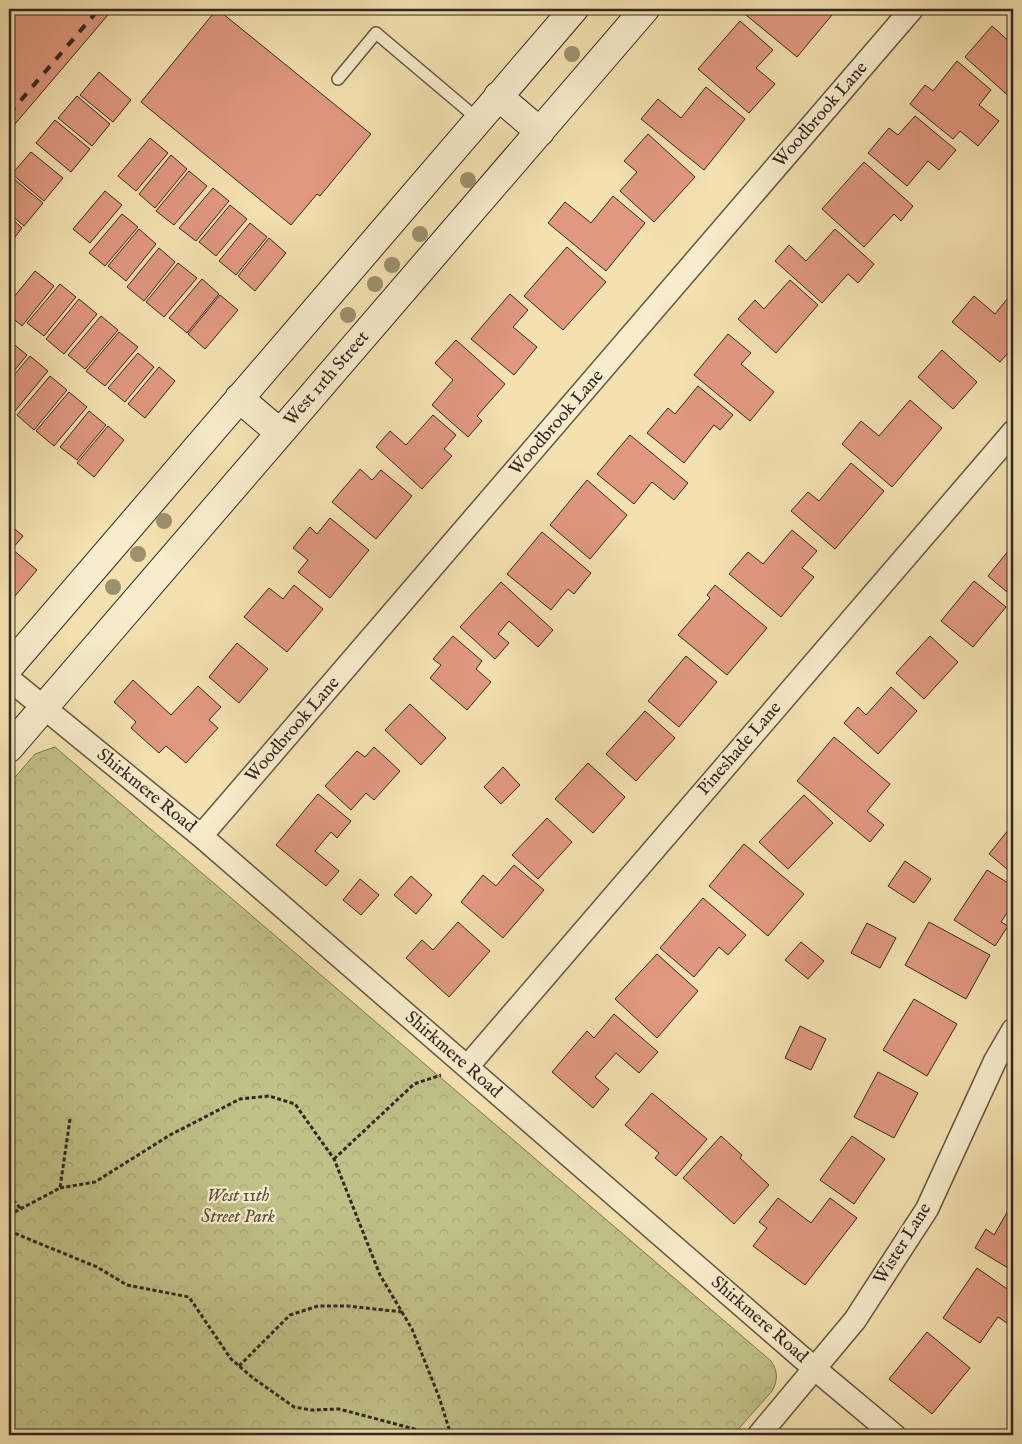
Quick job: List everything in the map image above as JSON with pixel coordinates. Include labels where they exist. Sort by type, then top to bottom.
[{"type":"main road","points":[[9,667],[574,9]]},
{"type":"main road","name":"West 11th Street","points":[[9,748],[645,9]]},
{"type":"main road","points":[[498,96],[540,132]]},
{"type":"main road","points":[[239,398],[280,433]]},
{"type":"street","name":"Woodbrook Lane","points":[[202,836],[912,9]]},
{"type":"street","name":"Pineshade Lane","points":[[468,1066],[1013,432]]},
{"type":"street","name":"Shirkmere Road","points":[[9,679],[202,836],[815,1369],[894,1435]]},
{"type":"street","name":"Wister Lane","points":[[758,1435],[855,1320],[927,1209],[995,1061],[1013,1030]]},
{"type":"lane","points":[[338,79],[376,33],[479,120]]},
{"type":"path","points":[[334,1159],[414,1084],[441,1075]]},
{"type":"path","points":[[9,1215],[60,1188],[96,1182],[170,1135],[240,1099],[269,1096],[296,1104],[334,1159],[380,1275],[412,1329],[439,1397],[451,1435]]},
{"type":"path","points":[[60,1188],[70,1119]]},
{"type":"path","points":[[9,1195],[21,1209]]},
{"type":"path","points":[[9,1231],[97,1267],[127,1286],[189,1298],[230,1359],[294,1408],[311,1410],[339,1409],[437,1435]]},
{"type":"path","points":[[239,1366],[290,1315],[318,1306],[348,1306],[402,1312]]},
{"type":"green space","name":"West 11th Street Park","points":[[55,747],[771,1361],[775,1368],[776,1376],[772,1391],[733,1435],[9,1435],[9,787],[10,783],[35,754]]},
{"type":"building","points":[[9,9],[113,9],[9,131]]},
{"type":"building","points":[[217,9],[371,134],[320,196],[317,194],[291,225],[141,102]]},
{"type":"building","points":[[750,9],[825,9],[832,15],[797,57],[746,15]]},
{"type":"building","points":[[740,21],[773,50],[756,68],[775,84],[749,113],[698,69]]},
{"type":"building","points":[[992,26],[1013,45],[1013,100],[965,57]]},
{"type":"building","points":[[957,61],[991,90],[979,105],[999,121],[978,146],[960,131],[953,139],[910,104],[925,85],[933,91]]},
{"type":"building","points":[[99,72],[131,100],[113,122],[80,95]]},
{"type":"building","points":[[706,87],[745,119],[704,170],[641,119],[658,99],[681,118]]},
{"type":"building","points":[[77,96],[110,124],[92,146],[58,118]]},
{"type":"building","points":[[915,116],[956,150],[939,170],[928,161],[907,186],[868,153],[889,128],[898,135]]},
{"type":"building","points":[[55,120],[90,149],[71,172],[36,143]]},
{"type":"building","points":[[648,134],[695,177],[654,222],[620,191],[637,172],[624,161]]},
{"type":"building","points":[[150,138],[168,153],[136,191],[118,176]]},
{"type":"building","points":[[31,152],[63,178],[44,201],[12,174]]},
{"type":"building","points":[[171,155],[187,169],[155,208],[139,194]]},
{"type":"building","points":[[864,162],[913,206],[901,221],[894,214],[864,247],[822,209]]},
{"type":"building","points":[[189,171],[207,186],[174,225],[156,211]]},
{"type":"building","points":[[9,175],[43,203],[24,226],[9,213]]},
{"type":"building","points":[[213,188],[229,201],[196,241],[179,228]]},
{"type":"building","points":[[105,191],[122,205],[90,243],[73,229]]},
{"type":"building","points":[[613,196],[645,223],[606,271],[548,223],[565,202],[591,223]]},
{"type":"building","points":[[230,205],[247,219],[216,256],[199,242]]},
{"type":"building","points":[[122,214],[138,227],[105,266],[89,253]]},
{"type":"building","points":[[9,216],[22,228],[9,245]]},
{"type":"building","points":[[250,223],[267,237],[236,275],[219,261]]},
{"type":"building","points":[[139,229],[156,244],[126,281],[108,266]]},
{"type":"building","points":[[835,229],[874,264],[858,283],[848,274],[822,303],[775,261],[789,245],[806,261]]},
{"type":"building","points":[[269,238],[286,253],[255,291],[238,276]]},
{"type":"building","points":[[567,247],[606,282],[563,330],[524,296]]},
{"type":"building","points":[[159,248],[175,262],[144,301],[127,287]]},
{"type":"building","points":[[178,263],[197,278],[164,317],[146,302]]},
{"type":"building","points":[[35,271],[54,286],[22,326],[9,315],[9,303]]},
{"type":"building","points":[[202,279],[219,294],[187,333],[169,318]]},
{"type":"building","points":[[790,280],[818,305],[776,353],[738,319],[755,300],[764,309]]},
{"type":"building","points":[[60,284],[76,297],[44,336],[27,323]]},
{"type":"building","points":[[510,294],[528,310],[513,327],[537,347],[514,375],[471,339]]},
{"type":"building","points":[[220,295],[238,310],[205,349],[188,334]]},
{"type":"building","points":[[974,296],[995,314],[1007,299],[1013,304],[1013,347],[1000,362],[952,322]]},
{"type":"building","points":[[79,299],[97,314],[64,354],[46,339]]},
{"type":"building","points":[[101,316],[118,330],[85,369],[68,355]]},
{"type":"building","points":[[119,332],[138,347],[105,386],[86,371]]},
{"type":"building","points":[[728,334],[751,353],[741,364],[774,392],[750,421],[694,375]]},
{"type":"building","points":[[456,340],[505,384],[477,416],[482,421],[468,437],[432,405],[453,380],[435,363]]},
{"type":"building","points":[[11,342],[27,355],[9,377],[9,344]]},
{"type":"building","points":[[942,350],[977,382],[953,409],[918,377]]},
{"type":"building","points":[[138,353],[154,367],[125,402],[108,388]]},
{"type":"building","points":[[30,356],[48,371],[15,411],[9,406],[9,381]]},
{"type":"building","points":[[159,367],[175,381],[145,418],[128,404]]},
{"type":"building","points":[[50,376],[67,390],[34,430],[17,415]]},
{"type":"building","points":[[698,386],[733,415],[720,430],[714,425],[684,463],[647,433],[668,408],[675,414]]},
{"type":"building","points":[[69,392],[87,407],[54,446],[36,431]]},
{"type":"building","points":[[910,400],[942,428],[892,487],[842,444],[861,421],[879,436]]},
{"type":"building","points":[[89,411],[106,425],[77,460],[60,447]]},
{"type":"building","points":[[433,415],[456,435],[444,449],[452,456],[422,489],[376,447],[390,431],[406,445]]},
{"type":"building","points":[[108,426],[124,440],[94,477],[77,463]]},
{"type":"building","points":[[630,435],[688,483],[674,500],[652,482],[634,504],[597,474]]},
{"type":"building","points":[[851,463],[884,491],[835,549],[791,511],[808,492],[819,501]]},
{"type":"building","points":[[360,469],[372,480],[381,470],[412,496],[376,539],[332,502]]},
{"type":"building","points":[[587,480],[627,515],[590,559],[550,525]]},
{"type":"building","points":[[330,518],[369,550],[330,598],[298,572],[308,560],[293,548],[310,527],[317,534]]},
{"type":"building","points":[[9,524],[23,536],[12,549],[37,570],[9,603]]},
{"type":"building","points":[[792,530],[817,551],[802,568],[814,577],[781,617],[729,574],[748,552],[763,564]]},
{"type":"building","points":[[542,532],[591,573],[574,594],[568,589],[551,610],[507,574]]},
{"type":"building","points":[[1013,545],[1013,597],[988,576]]},
{"type":"building","points":[[974,581],[1006,607],[973,647],[941,621]]},
{"type":"building","points":[[501,582],[553,630],[538,647],[509,621],[498,634],[509,643],[495,659],[460,627]]},
{"type":"building","points":[[294,585],[323,609],[287,652],[244,617],[269,588],[283,599]]},
{"type":"building","points":[[715,585],[767,628],[727,675],[678,635],[710,598],[707,595]]},
{"type":"building","points":[[453,636],[482,661],[476,669],[491,682],[467,710],[430,678],[441,665],[433,659]]},
{"type":"building","points":[[930,636],[958,662],[924,699],[896,673]]},
{"type":"building","points":[[237,643],[268,669],[239,703],[209,677]]},
{"type":"building","points":[[686,656],[717,682],[679,727],[648,701]]},
{"type":"building","points":[[133,680],[171,715],[198,686],[221,707],[209,720],[218,728],[186,763],[166,746],[159,753],[131,728],[136,722],[114,702]]},
{"type":"building","points":[[891,687],[917,711],[878,754],[844,723],[858,707],[866,715]]},
{"type":"building","points":[[410,704],[446,738],[421,765],[385,730]]},
{"type":"building","points":[[645,711],[675,738],[636,781],[606,754]]},
{"type":"building","points":[[834,737],[890,784],[867,811],[884,825],[870,842],[797,781]]},
{"type":"building","points":[[374,747],[400,771],[374,800],[366,793],[351,810],[325,786],[357,751],[365,757]]},
{"type":"building","points":[[588,763],[625,797],[593,833],[555,799]]},
{"type":"building","points":[[503,767],[520,785],[501,804],[484,787]]},
{"type":"building","points":[[318,794],[351,821],[337,838],[331,832],[315,851],[339,871],[326,886],[276,845]]},
{"type":"building","points":[[804,795],[833,823],[788,869],[759,842]]},
{"type":"building","points":[[547,818],[572,842],[538,879],[512,855]]},
{"type":"building","points":[[1013,824],[1013,874],[989,854]]},
{"type":"building","points":[[744,844],[804,894],[768,936],[709,886]]},
{"type":"building","points":[[905,861],[931,879],[914,903],[888,886]]},
{"type":"building","points":[[514,865],[544,890],[503,938],[461,902],[483,875],[496,886]]},
{"type":"building","points":[[987,870],[1013,886],[1013,904],[1001,922],[1008,926],[995,946],[954,920]]},
{"type":"building","points":[[411,876],[432,895],[416,914],[394,895]]},
{"type":"building","points":[[360,879],[379,895],[361,915],[343,900]]},
{"type":"building","points":[[703,898],[746,935],[728,955],[719,947],[694,977],[660,948]]},
{"type":"building","points":[[458,922],[490,951],[449,997],[406,958],[422,940],[433,950]]},
{"type":"building","points":[[929,922],[990,955],[966,999],[905,965]]},
{"type":"building","points":[[867,923],[896,938],[880,968],[851,953]]},
{"type":"building","points":[[801,942],[824,961],[808,979],[785,960]]},
{"type":"building","points":[[657,954],[698,991],[657,1038],[615,999]]},
{"type":"building","points":[[914,999],[957,1024],[927,1076],[883,1050]]},
{"type":"building","points":[[614,1014],[658,1052],[639,1073],[616,1053],[595,1077],[609,1089],[593,1108],[552,1072],[587,1031],[594,1038]]},
{"type":"building","points":[[800,1026],[826,1039],[811,1070],[785,1058]]},
{"type":"building","points":[[878,1072],[918,1093],[894,1138],[854,1117]]},
{"type":"building","points":[[652,1093],[707,1139],[676,1176],[655,1158],[659,1153],[625,1125]]},
{"type":"building","points":[[721,1136],[742,1155],[740,1158],[769,1185],[734,1224],[683,1178]]},
{"type":"building","points":[[852,1136],[885,1159],[854,1204],[820,1180]]},
{"type":"building","points":[[778,1198],[811,1223],[830,1198],[857,1218],[805,1285],[753,1246],[767,1228],[759,1222]]},
{"type":"building","points":[[1013,1202],[1013,1271],[975,1248],[986,1229],[994,1235]]},
{"type":"building","points":[[977,1268],[1013,1293],[1013,1327],[998,1317],[980,1343],[943,1318]]},
{"type":"building","points":[[927,1332],[970,1368],[932,1414],[889,1379]]},
{"type":"railway","points":[[9,114],[99,9]]}]
